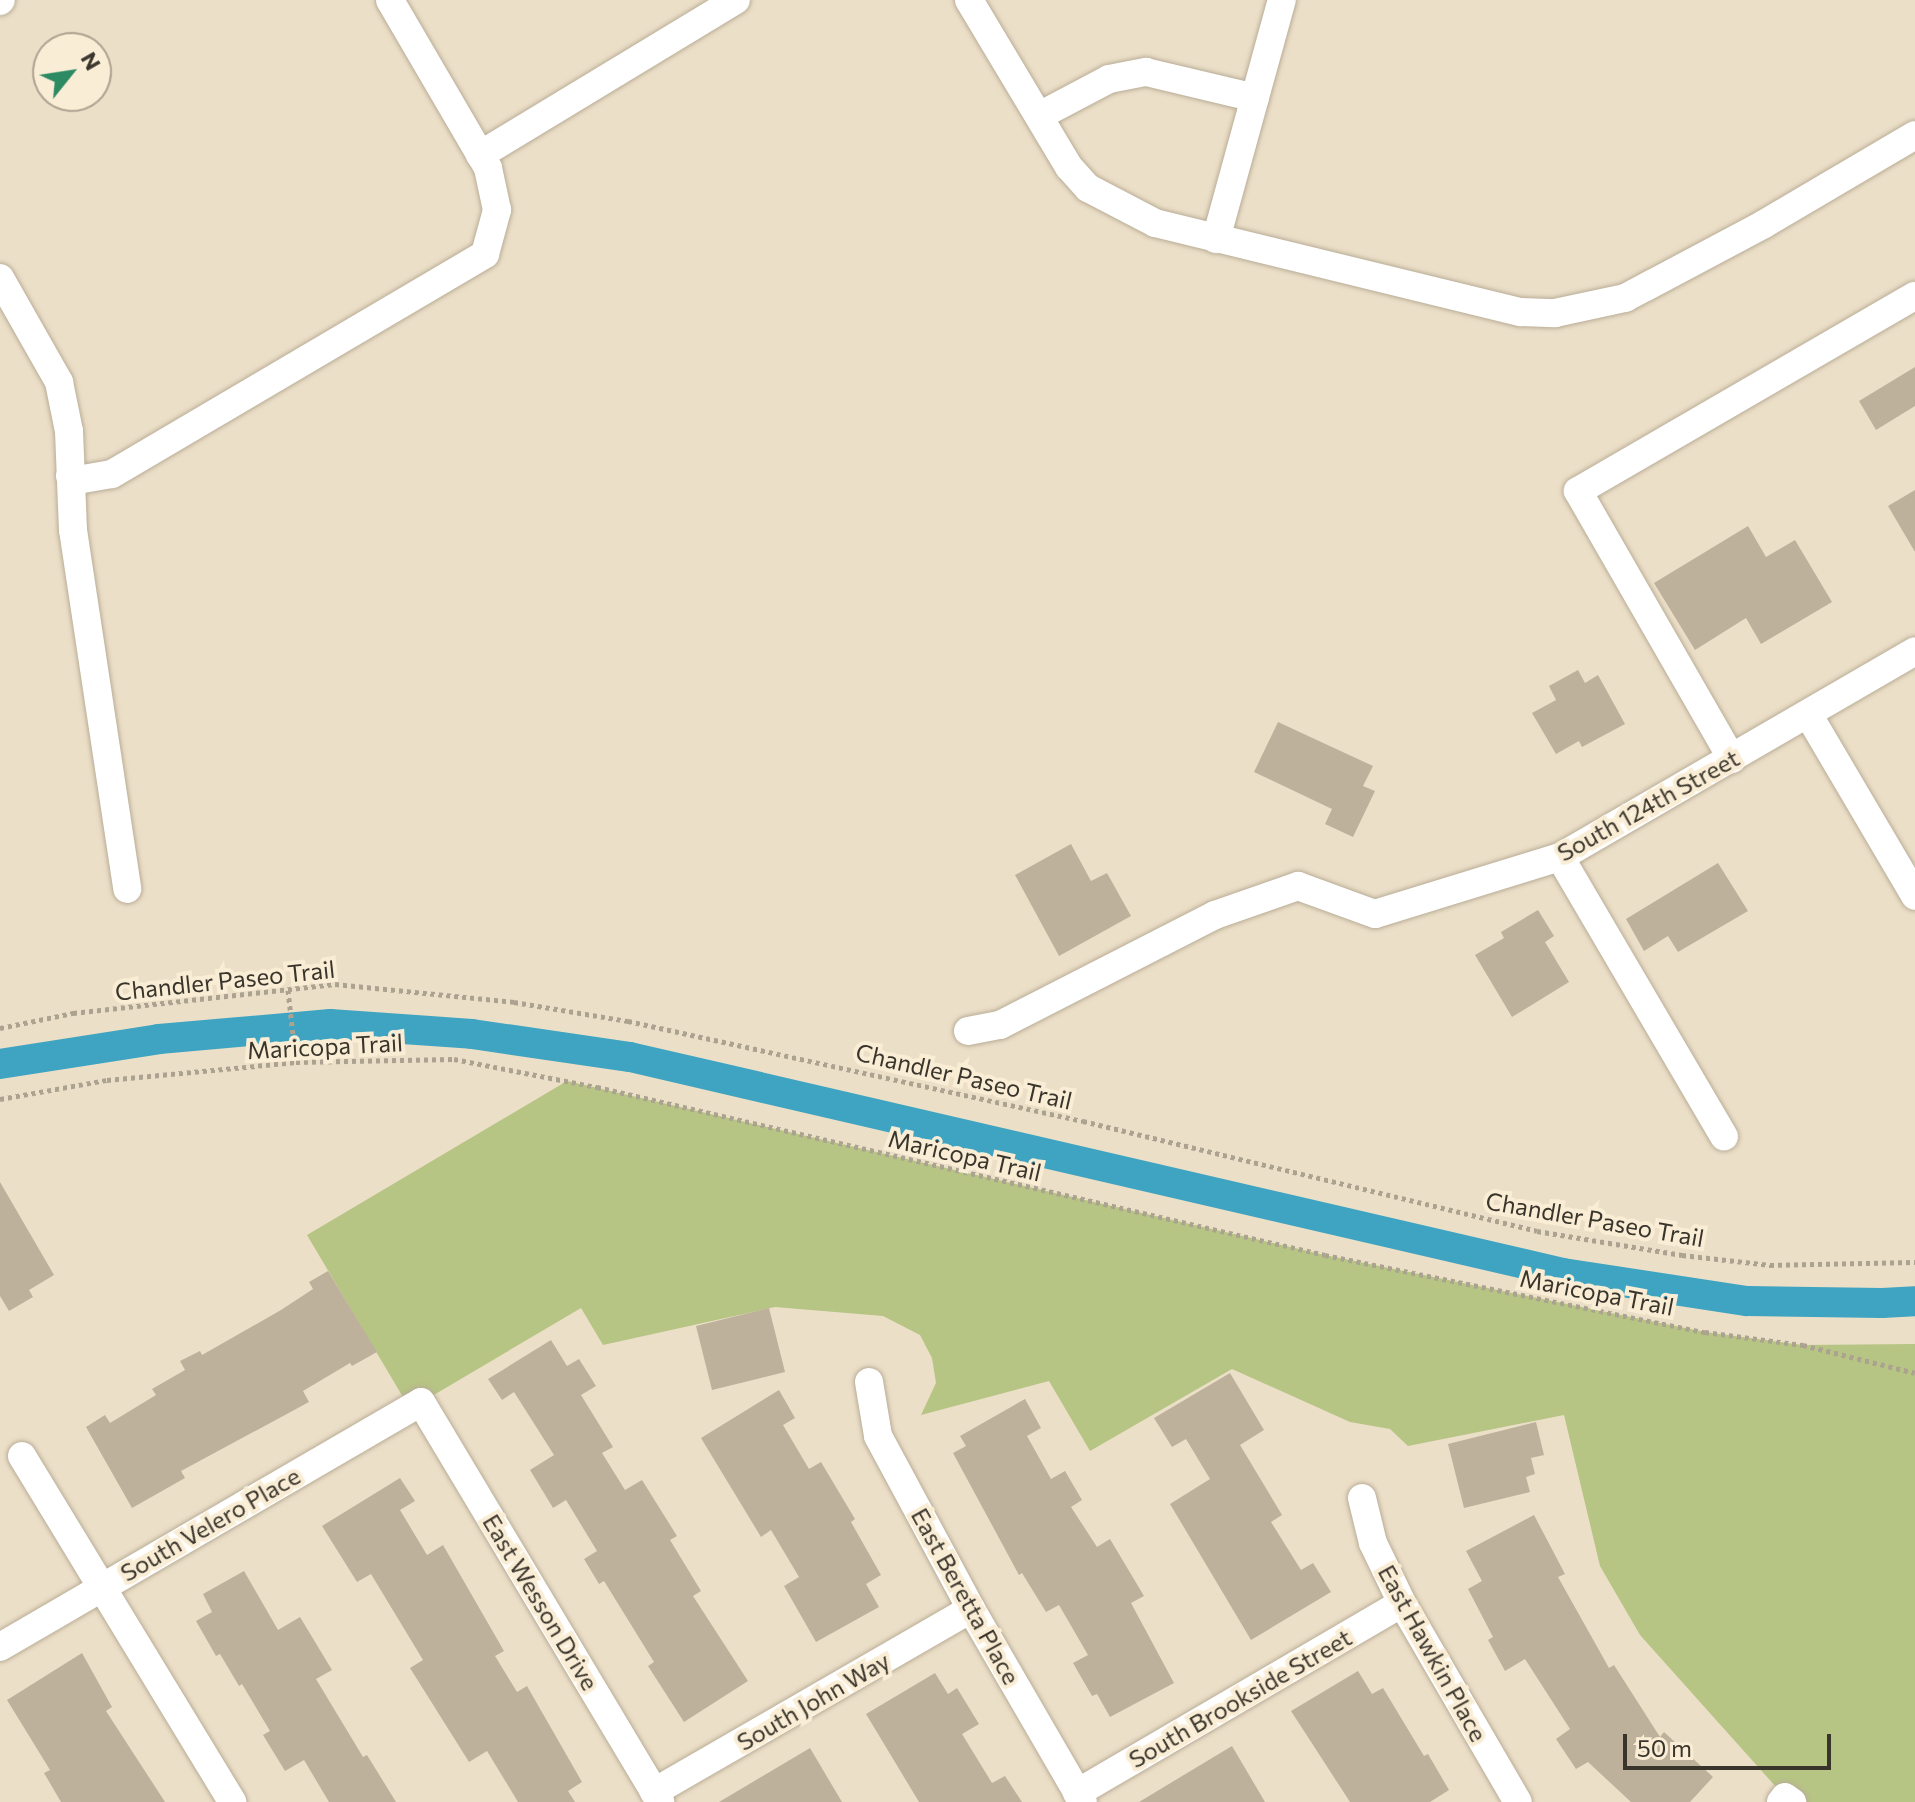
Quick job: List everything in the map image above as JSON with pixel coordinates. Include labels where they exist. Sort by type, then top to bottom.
[{"type":"street","points":[[70,476],[83,479],[112,474],[485,254],[497,210],[488,168],[390,0]]},
{"type":"street","points":[[480,155],[736,0]]},
{"type":"street","points":[[969,0],[1069,167],[1088,188],[1155,223],[1505,309],[1555,313],[1625,298],[1764,224],[1915,135]]},
{"type":"street","points":[[1216,239],[1282,0]]},
{"type":"street","points":[[1039,116],[1109,79],[1146,72],[1255,98]]},
{"type":"street","points":[[0,278],[59,382],[69,431],[73,530],[127,889]]},
{"type":"street","points":[[1732,759],[1578,491],[1915,296]]},
{"type":"street","name":"South 124th Street","points":[[968,1031],[1000,1025],[1215,915],[1298,886],[1375,914],[1560,857],[1915,651]]},
{"type":"street","points":[[1808,714],[1915,896]]},
{"type":"street","points":[[1560,857],[1724,1137]]},
{"type":"street","name":"East Beretta Place","points":[[869,1382],[878,1436],[971,1609],[1080,1797]]},
{"type":"street","name":"South Velero Place","points":[[0,1647],[421,1402]]},
{"type":"street","name":"East Wesson Drive","points":[[421,1402],[657,1797]]},
{"type":"street","points":[[22,1456],[232,1802]]},
{"type":"street","name":"East Hawkin Place","points":[[1362,1498],[1373,1543],[1402,1603],[1518,1802]]},
{"type":"street","name":"South Brookside Street","points":[[1080,1797],[1402,1603]]},
{"type":"street","name":"South John Way","points":[[657,1797],[971,1609]]},
{"type":"street","points":[[1781,1802],[1785,1797],[1792,1802]]},
{"type":"path","name":"Chandler Paseo Trail","points":[[0,1028],[73,1013],[335,984],[514,1002],[628,1021],[1083,1121],[1537,1231],[1682,1255],[1770,1265],[1915,1262]]},
{"type":"path","points":[[288,990],[296,1062]]},
{"type":"path","name":"Maricopa Trail","points":[[0,1099],[107,1080],[296,1062],[454,1059],[597,1087],[1325,1255],[1705,1332],[1803,1345],[1915,1373]]},
{"type":"green space","points":[[567,1081],[1325,1255],[1705,1332],[1803,1345],[1915,1344],[1915,1802],[1792,1802],[1785,1797],[1640,1635],[1600,1566],[1564,1415],[1408,1446],[1390,1429],[1350,1422],[1232,1369],[1090,1451],[1049,1381],[921,1415],[936,1383],[932,1358],[920,1335],[883,1316],[775,1307],[603,1345],[581,1308],[410,1409],[307,1235]]},
{"type":"building","points":[[1915,367],[1915,406],[1876,430],[1859,401]]},
{"type":"building","points":[[1915,490],[1915,552],[1888,506]]},
{"type":"building","points":[[1748,526],[1766,557],[1795,540],[1832,602],[1761,644],[1746,618],[1695,650],[1654,583]]},
{"type":"building","points":[[1578,670],[1585,683],[1598,675],[1625,724],[1582,747],[1579,741],[1556,754],[1532,713],[1556,700],[1549,686]]},
{"type":"building","points":[[1278,722],[1373,766],[1363,786],[1375,791],[1353,837],[1325,824],[1332,809],[1254,772]]},
{"type":"building","points":[[1071,844],[1091,881],[1107,873],[1131,916],[1059,956],[1015,875]]},
{"type":"building","points":[[1718,863],[1748,911],[1678,952],[1668,936],[1644,951],[1626,919]]},
{"type":"building","points":[[1538,910],[1554,936],[1545,942],[1569,982],[1512,1017],[1475,955],[1504,938],[1501,932]]},
{"type":"building","points":[[0,1182],[54,1275],[29,1290],[33,1297],[9,1311],[0,1296]]},
{"type":"building","points":[[328,1271],[377,1352],[352,1366],[350,1363],[303,1391],[309,1402],[181,1471],[185,1478],[132,1508],[86,1427],[105,1415],[110,1423],[156,1395],[152,1389],[185,1370],[180,1361],[200,1351],[202,1355],[281,1310],[313,1289],[309,1282]]},
{"type":"building","points":[[769,1308],[785,1372],[712,1390],[696,1326]]},
{"type":"building","points":[[551,1340],[567,1366],[579,1359],[596,1386],[581,1395],[613,1447],[602,1453],[625,1490],[642,1480],[677,1536],[670,1540],[701,1591],[693,1596],[748,1681],[684,1722],[648,1666],[654,1662],[604,1581],[599,1584],[584,1559],[597,1551],[566,1500],[553,1508],[530,1470],[554,1455],[514,1392],[502,1400],[488,1379]]},
{"type":"building","points":[[1230,1373],[1264,1430],[1240,1445],[1282,1515],[1271,1522],[1301,1570],[1313,1563],[1331,1592],[1251,1640],[1170,1504],[1210,1479],[1186,1439],[1172,1447],[1154,1418]]},
{"type":"building","points":[[779,1390],[795,1418],[783,1425],[809,1469],[821,1462],[855,1519],[851,1522],[881,1575],[866,1584],[879,1607],[816,1642],[784,1586],[799,1577],[771,1530],[761,1537],[701,1438]]},
{"type":"building","points":[[1025,1399],[1041,1428],[1027,1436],[1051,1479],[1065,1471],[1082,1500],[1071,1507],[1097,1547],[1110,1539],[1144,1596],[1131,1603],[1174,1683],[1110,1717],[1097,1694],[1092,1696],[1073,1663],[1088,1655],[1059,1605],[1046,1612],[1022,1573],[1019,1575],[953,1453],[966,1446],[960,1436]]},
{"type":"building","points":[[1536,1422],[1544,1455],[1531,1458],[1535,1474],[1526,1477],[1530,1492],[1464,1508],[1448,1444]]},
{"type":"building","points":[[400,1478],[415,1501],[400,1510],[427,1555],[443,1545],[504,1651],[495,1656],[517,1692],[527,1686],[582,1782],[568,1791],[575,1802],[518,1802],[487,1751],[469,1762],[410,1668],[423,1660],[371,1574],[357,1582],[322,1526]]},
{"type":"building","points":[[1534,1515],[1565,1574],[1558,1577],[1609,1668],[1614,1665],[1660,1737],[1664,1732],[1713,1777],[1690,1802],[1631,1802],[1588,1762],[1576,1769],[1556,1739],[1570,1729],[1525,1659],[1505,1671],[1488,1640],[1493,1637],[1468,1589],[1482,1581],[1466,1551]]},
{"type":"building","points":[[244,1571],[278,1630],[300,1617],[332,1670],[316,1679],[363,1757],[367,1755],[396,1802],[329,1802],[304,1760],[285,1771],[263,1735],[270,1731],[242,1684],[239,1686],[220,1654],[216,1656],[196,1621],[212,1612],[203,1594]]},
{"type":"building","points":[[82,1653],[112,1707],[106,1711],[165,1802],[61,1802],[44,1773],[50,1770],[7,1700]]},
{"type":"building","points":[[1358,1671],[1372,1694],[1383,1688],[1424,1756],[1428,1754],[1449,1790],[1430,1802],[1350,1802],[1291,1711]]},
{"type":"building","points":[[935,1673],[948,1694],[957,1688],[979,1724],[962,1734],[992,1783],[1005,1776],[1022,1802],[919,1802],[866,1714]]},
{"type":"building","points":[[1232,1746],[1265,1802],[1139,1802]]},
{"type":"building","points":[[810,1748],[842,1802],[719,1802]]},
{"type":"waterway","points":[[0,1064],[159,1039],[330,1024],[472,1034],[630,1057],[1563,1273],[1747,1301],[1915,1301]]}]
